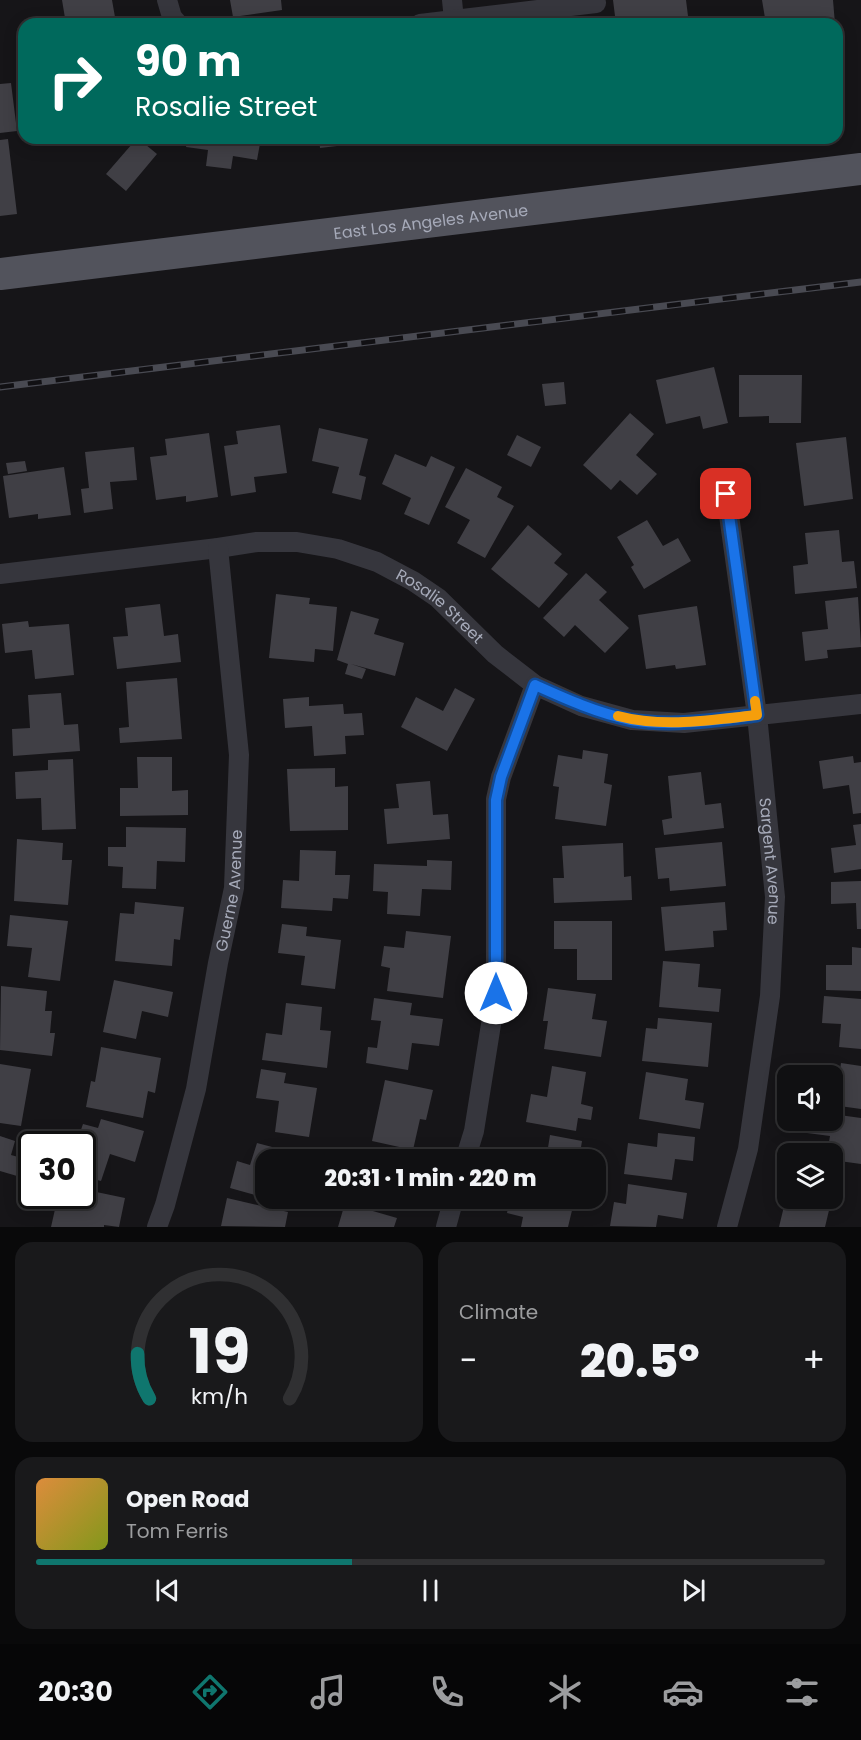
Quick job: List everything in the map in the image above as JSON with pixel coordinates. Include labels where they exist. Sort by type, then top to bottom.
[{"type":"main road","name":"East Los Angeles Avenue","points":[[0,274],[861,169]]},
{"type":"street","points":[[452,0],[454,18]]},
{"type":"street","points":[[471,18],[597,3]]},
{"type":"street","name":"Sargent Avenue","points":[[726,494],[757,715],[775,897],[771,996],[748,1149],[727,1227]]},
{"type":"street","name":"Rosalie Street","points":[[0,574],[257,542],[297,542],[338,549],[377,562],[413,581],[438,598],[495,654],[535,685],[581,706],[632,720],[684,723],[861,704]]},
{"type":"street","name":"Guerne Avenue","points":[[157,1227],[196,1089],[234,888],[238,754],[218,548]]},
{"type":"street","points":[[468,1149],[474,1131],[496,993],[496,800],[501,777],[535,685]]},
{"type":"street","points":[[446,1227],[451,1209]]},
{"type":"building","points":[[62,0],[112,0],[115,17],[65,18]]},
{"type":"building","points":[[230,0],[281,0],[282,10],[233,17]]},
{"type":"building","points":[[613,0],[686,0],[688,18],[615,18]]},
{"type":"building","points":[[762,0],[833,0],[834,18],[765,18]]},
{"type":"building","points":[[11,83],[17,131],[0,133],[0,84]]},
{"type":"building","points":[[8,139],[17,214],[0,216],[0,140]]},
{"type":"building","points":[[132,144],[145,144],[157,154],[126,191],[106,174]]},
{"type":"building","points":[[187,144],[260,144],[257,160],[233,156],[231,169],[206,166],[208,150],[186,147]]},
{"type":"building","points":[[320,144],[337,144],[337,146],[320,148]]},
{"type":"building","points":[[714,367],[728,423],[703,429],[700,416],[666,424],[656,380]]},
{"type":"building","points":[[739,375],[802,375],[801,423],[769,423],[769,416],[739,417]]},
{"type":"building","points":[[564,382],[566,404],[545,406],[542,384]]},
{"type":"building","points":[[630,413],[654,434],[636,455],[657,474],[637,495],[620,480],[611,490],[583,465]]},
{"type":"building","points":[[280,425],[287,473],[254,477],[256,492],[231,496],[224,446],[238,444],[236,431]]},
{"type":"building","points":[[319,428],[368,439],[359,475],[366,477],[361,500],[332,493],[339,467],[312,461]]},
{"type":"building","points":[[209,433],[218,497],[186,502],[186,496],[156,500],[150,457],[167,455],[165,439]]},
{"type":"building","points":[[517,435],[541,447],[531,467],[507,455]]},
{"type":"building","points":[[846,437],[853,499],[804,506],[796,443]]},
{"type":"building","points":[[134,447],[137,480],[110,482],[113,509],[84,513],[81,489],[89,488],[85,452]]},
{"type":"building","points":[[395,454],[426,467],[431,456],[455,467],[429,525],[404,514],[411,498],[382,484]]},
{"type":"building","points":[[25,461],[27,471],[8,474],[6,463]]},
{"type":"building","points":[[64,467],[71,515],[38,519],[38,514],[9,518],[3,476]]},
{"type":"building","points":[[466,468],[502,487],[497,497],[514,506],[485,558],[457,543],[470,520],[445,507]]},
{"type":"building","points":[[647,520],[663,546],[678,538],[691,561],[644,589],[631,567],[634,565],[617,537]]},
{"type":"building","points":[[528,525],[562,554],[554,563],[568,574],[539,608],[491,569]]},
{"type":"building","points":[[839,530],[842,562],[854,561],[857,588],[795,594],[793,566],[808,564],[805,533]]},
{"type":"building","points":[[586,573],[607,592],[599,600],[629,628],[605,653],[575,625],[564,637],[543,618]]},
{"type":"building","points":[[276,594],[310,598],[309,604],[337,607],[333,651],[315,649],[314,662],[269,658]]},
{"type":"building","points":[[858,597],[861,647],[827,650],[828,658],[805,661],[802,632],[828,629],[825,601]]},
{"type":"building","points":[[160,604],[164,636],[178,634],[181,662],[117,669],[113,637],[128,636],[125,608]]},
{"type":"building","points":[[697,606],[706,665],[676,669],[675,665],[646,669],[638,615]]},
{"type":"building","points":[[351,611],[379,619],[374,634],[404,643],[395,676],[351,664],[366,669],[362,679],[345,674],[348,664],[337,660]]},
{"type":"building","points":[[28,621],[29,627],[69,624],[74,675],[35,679],[32,650],[5,653],[2,624]]},
{"type":"building","points":[[177,678],[182,739],[120,743],[119,728],[129,727],[126,682]]},
{"type":"building","points":[[455,688],[475,699],[447,751],[401,727],[416,697],[443,711]]},
{"type":"building","points":[[61,693],[64,725],[78,724],[80,751],[13,756],[12,729],[30,728],[28,695]]},
{"type":"building","points":[[309,697],[309,706],[343,704],[344,714],[362,713],[364,735],[345,736],[346,754],[314,756],[312,726],[285,728],[283,699]]},
{"type":"building","points":[[583,750],[608,754],[604,783],[612,785],[606,826],[555,819],[559,787],[553,786],[558,755],[582,759]]},
{"type":"building","points":[[853,756],[854,763],[861,762],[861,813],[853,814],[849,785],[823,789],[819,761]]},
{"type":"building","points":[[137,757],[172,757],[172,791],[188,790],[188,815],[120,816],[120,788],[138,788]]},
{"type":"building","points":[[73,759],[76,829],[42,830],[41,798],[16,799],[15,772],[48,770],[48,760]]},
{"type":"building","points":[[335,768],[335,787],[348,786],[348,830],[290,831],[287,769]]},
{"type":"building","points":[[701,772],[705,805],[721,803],[724,828],[664,835],[662,820],[672,818],[668,776]]},
{"type":"building","points":[[430,781],[433,815],[448,814],[450,839],[387,844],[384,809],[399,808],[396,784]]},
{"type":"building","points":[[861,824],[861,869],[834,873],[831,848],[856,845],[853,825]]},
{"type":"building","points":[[126,827],[186,828],[185,862],[157,861],[156,889],[122,888],[123,867],[108,866],[108,847],[126,847]]},
{"type":"building","points":[[17,839],[63,843],[62,860],[72,860],[68,905],[14,901]]},
{"type":"building","points":[[722,842],[726,886],[670,891],[669,878],[658,879],[655,848]]},
{"type":"building","points":[[623,843],[624,877],[631,876],[632,900],[554,903],[553,878],[564,878],[562,846]]},
{"type":"building","points":[[300,850],[336,851],[335,875],[350,875],[348,899],[333,898],[332,911],[281,908],[283,880],[299,881]]},
{"type":"building","points":[[427,860],[452,861],[451,890],[422,889],[420,916],[387,914],[388,892],[373,891],[374,864],[427,866]]},
{"type":"building","points":[[861,881],[861,929],[857,929],[856,903],[831,904],[831,882]]},
{"type":"building","points":[[135,902],[184,907],[180,940],[174,939],[172,966],[115,961],[120,913],[134,914]]},
{"type":"building","points":[[725,902],[727,930],[713,931],[714,947],[665,951],[661,907]]},
{"type":"building","points":[[10,915],[68,921],[60,981],[28,977],[32,948],[7,946]]},
{"type":"building","points":[[554,921],[612,921],[612,980],[577,980],[577,949],[554,949]]},
{"type":"building","points":[[282,924],[307,927],[306,936],[341,940],[335,989],[301,985],[305,956],[278,953]]},
{"type":"building","points":[[406,931],[451,936],[443,998],[387,991],[390,968],[381,966],[384,946],[404,948]]},
{"type":"building","points":[[852,947],[861,948],[861,991],[826,990],[826,965],[852,965]]},
{"type":"building","points":[[663,961],[700,964],[698,987],[721,989],[719,1012],[659,1007]]},
{"type":"building","points":[[114,980],[173,992],[168,1017],[142,1011],[136,1039],[103,1032]]},
{"type":"building","points":[[1,986],[47,991],[45,1011],[52,1011],[50,1033],[55,1033],[52,1056],[0,1050]]},
{"type":"building","points":[[548,988],[596,994],[592,1019],[607,1021],[601,1057],[544,1049],[548,1021],[543,1021]]},
{"type":"building","points":[[824,996],[861,999],[861,1049],[839,1047],[841,1024],[822,1023]]},
{"type":"building","points":[[374,998],[412,1003],[410,1015],[443,1019],[439,1046],[412,1043],[408,1070],[366,1063],[368,1047],[377,1048],[381,1021],[371,1020]]},
{"type":"building","points":[[286,1003],[322,1007],[320,1030],[331,1031],[327,1068],[262,1060],[266,1033],[282,1035]]},
{"type":"building","points":[[658,1018],[712,1023],[708,1067],[642,1061],[646,1028],[657,1029]]},
{"type":"building","points":[[101,1047],[161,1058],[155,1093],[148,1091],[143,1118],[86,1107],[91,1081],[95,1082]]},
{"type":"building","points":[[841,1063],[861,1066],[861,1109],[843,1107],[843,1065]]},
{"type":"building","points":[[0,1064],[31,1069],[21,1126],[0,1123]]},
{"type":"building","points":[[552,1066],[586,1072],[581,1104],[593,1107],[591,1120],[578,1118],[576,1131],[526,1122],[531,1094],[547,1097]]},
{"type":"building","points":[[261,1069],[286,1073],[284,1083],[317,1088],[309,1137],[275,1132],[279,1101],[256,1098]]},
{"type":"building","points":[[646,1072],[688,1079],[685,1100],[704,1103],[700,1129],[639,1119]]},
{"type":"building","points":[[385,1080],[433,1090],[426,1120],[420,1119],[413,1149],[372,1141]]},
{"type":"building","points":[[843,1116],[861,1118],[861,1164],[843,1162],[843,1143],[829,1143],[830,1136],[807,1133],[807,1131],[843,1131]]},
{"type":"building","points":[[101,1119],[144,1131],[135,1162],[110,1154],[101,1181],[96,1180],[96,1131],[81,1131],[83,1124],[98,1128]]},
{"type":"building","points":[[658,1133],[695,1137],[693,1161],[675,1159],[672,1180],[624,1174],[628,1143],[657,1147]]},
{"type":"building","points":[[550,1135],[582,1141],[581,1149],[548,1149]]},
{"type":"building","points":[[0,1136],[15,1141],[11,1155],[18,1157],[18,1172],[17,1176],[0,1171]]},
{"type":"building","points":[[257,1143],[280,1149],[255,1149]]},
{"type":"building","points":[[255,1149],[255,1195],[230,1188],[237,1161],[250,1165]]},
{"type":"building","points":[[628,1184],[687,1193],[683,1219],[658,1215],[656,1227],[610,1226],[614,1202],[626,1204]]},
{"type":"building","points":[[96,1192],[125,1198],[119,1227],[104,1225],[104,1227],[51,1227],[55,1209],[96,1209]]},
{"type":"building","points":[[227,1198],[255,1204],[255,1209],[275,1209],[288,1212],[285,1227],[221,1226]]},
{"type":"building","points":[[343,1209],[366,1209],[397,1218],[394,1227],[338,1227]]},
{"type":"building","points":[[508,1209],[572,1209],[568,1227],[521,1227],[523,1217],[507,1213]]},
{"type":"building","points":[[783,1209],[829,1209],[825,1227],[779,1227]]},
{"type":"railway","points":[[0,387],[861,282]]},
{"type":"slow traffic","points":[[618,716],[632,720],[684,723],[757,715],[755,701]]},
{"type":"route","points":[[496,993],[496,800],[501,777],[535,685],[581,706],[632,720],[684,723],[757,715],[726,494]]}]
